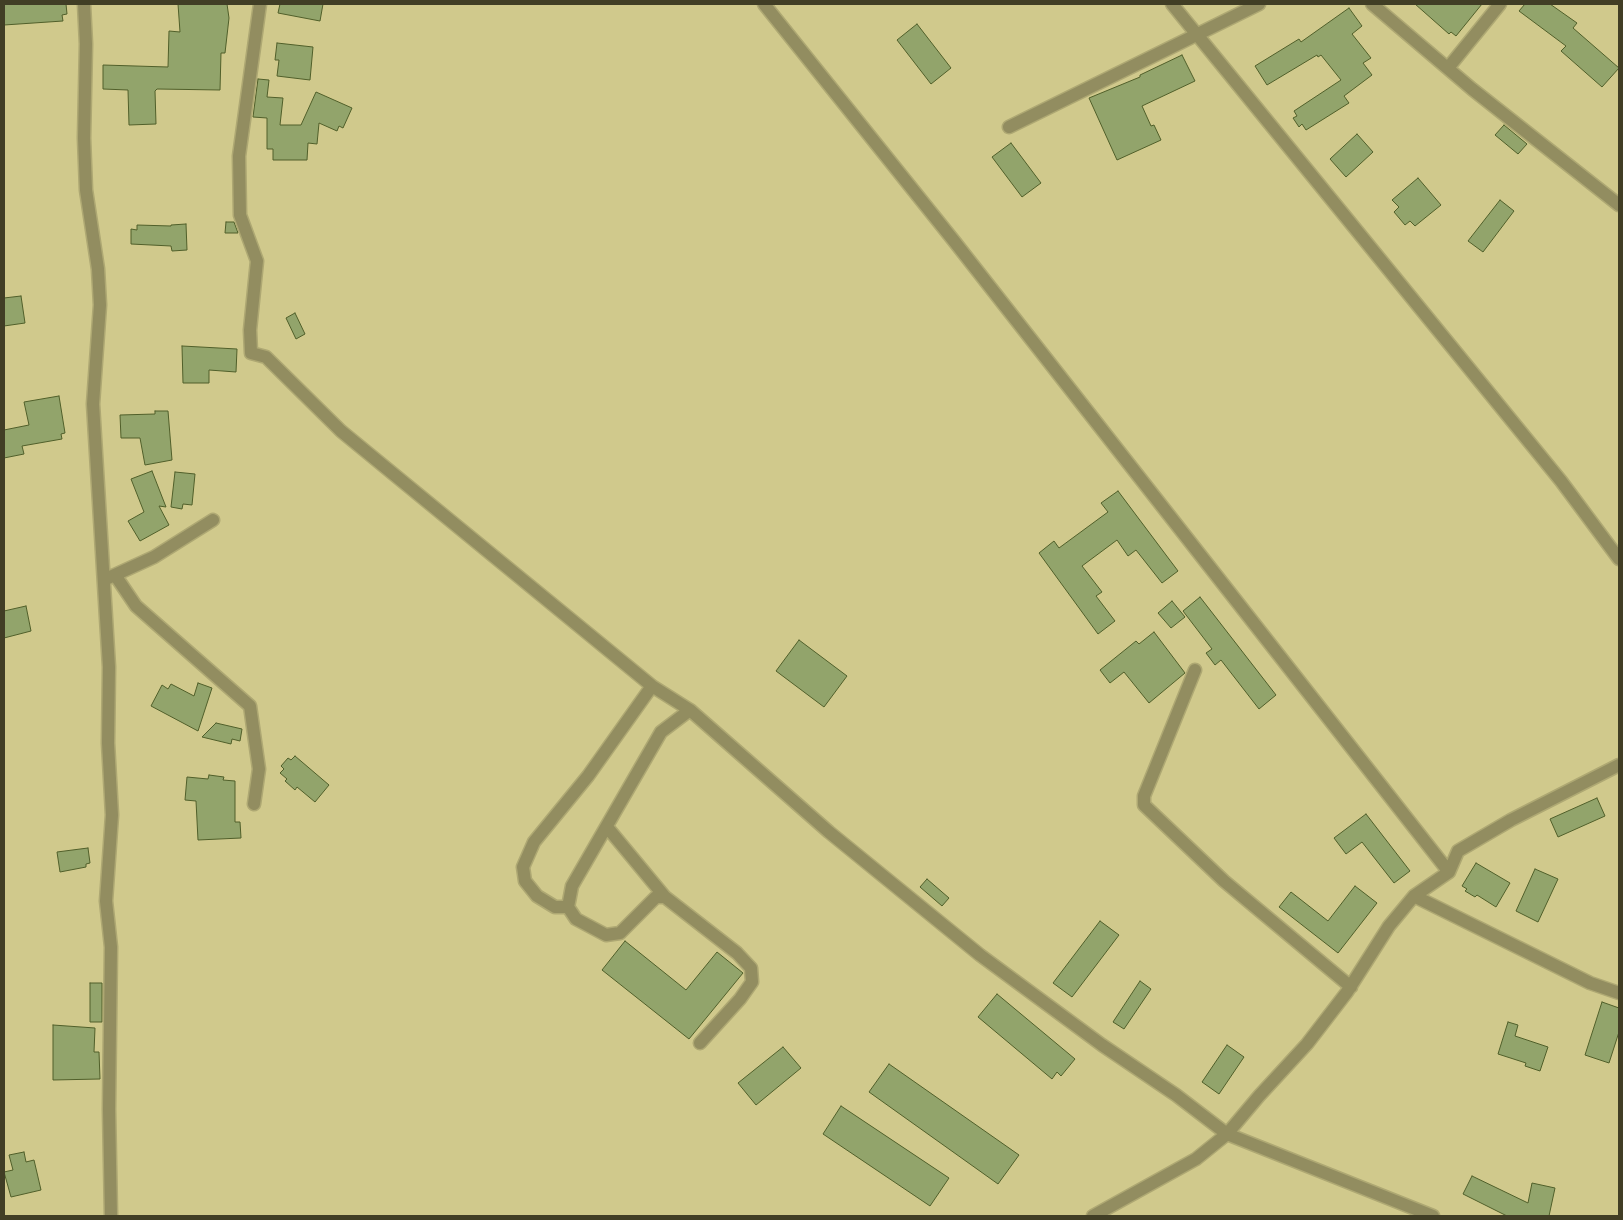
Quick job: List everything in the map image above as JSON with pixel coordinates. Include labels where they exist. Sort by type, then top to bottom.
[{"type":"street","points":[[84,4],[86,190],[98,269],[100,304],[92,404],[109,667],[108,743],[112,815],[106,901],[111,947],[109,1109],[111,1216]]},
{"type":"street","points":[[260,4],[239,156],[240,215],[257,261],[250,330],[251,353],[266,356],[341,431],[652,686],[690,710],[828,832],[980,955],[1102,1045],[1176,1094],[1227,1134],[1432,1216]]},
{"type":"street","points":[[764,4],[954,240],[1449,872]]},
{"type":"street","points":[[1172,4],[1560,480],[1619,559]]},
{"type":"street","points":[[1010,127],[1259,4]]},
{"type":"street","points":[[1372,4],[1472,89],[1619,205]]},
{"type":"street","points":[[1448,68],[1500,4]]},
{"type":"street","points":[[103,580],[154,557],[213,520]]},
{"type":"street","points":[[115,575],[136,606],[250,706],[259,769],[254,804]]},
{"type":"street","points":[[1195,670],[1144,796],[1144,805],[1224,881],[1350,987]]},
{"type":"street","points":[[568,907],[555,907],[537,896],[525,881],[523,867],[534,842],[588,776],[652,686]]},
{"type":"street","points":[[665,897],[656,897],[620,933],[606,935],[576,919],[568,907],[572,886],[662,732],[690,710]]},
{"type":"street","points":[[1094,1216],[1196,1159],[1227,1134],[1258,1096],[1307,1044],[1350,987],[1389,926],[1414,896],[1449,872],[1458,851],[1511,820],[1619,765]]},
{"type":"street","points":[[607,827],[665,897],[737,953],[751,968],[752,982],[740,999],[700,1044]]},
{"type":"street","points":[[1414,896],[1590,983],[1619,993]]},
{"type":"building","points":[[4,4],[66,4],[67,14],[62,15],[63,21],[4,25]]},
{"type":"building","points":[[178,4],[227,4],[229,18],[225,53],[221,53],[220,90],[157,89],[155,91],[156,124],[129,125],[128,90],[103,89],[103,65],[168,67],[169,31],[180,32]]},
{"type":"building","points":[[280,4],[323,4],[320,21],[278,13]]},
{"type":"building","points":[[1415,4],[1482,4],[1456,36],[1451,32],[1449,34]]},
{"type":"building","points":[[1525,4],[1550,4],[1577,23],[1573,28],[1619,68],[1602,87],[1561,51],[1566,46],[1519,11]]},
{"type":"building","points":[[1349,8],[1362,26],[1352,34],[1371,58],[1363,63],[1372,75],[1344,96],[1349,103],[1306,130],[1302,124],[1299,127],[1293,118],[1297,116],[1294,111],[1341,80],[1321,55],[1318,57],[1317,55],[1267,85],[1255,66],[1299,39],[1301,42]]},
{"type":"building","points":[[917,24],[951,68],[931,84],[897,40]]},
{"type":"building","points":[[277,43],[313,47],[310,80],[277,76],[279,60],[275,60]]},
{"type":"building","points":[[1182,55],[1195,81],[1142,106],[1151,126],[1154,125],[1161,140],[1117,160],[1089,98],[1140,77],[1140,75]]},
{"type":"building","points":[[258,79],[269,80],[267,97],[283,98],[280,125],[301,125],[316,92],[352,108],[343,128],[339,126],[337,131],[319,123],[317,144],[308,143],[307,160],[273,160],[273,149],[267,149],[267,118],[253,117]]},
{"type":"building","points":[[1504,125],[1527,144],[1518,154],[1495,135]]},
{"type":"building","points":[[1357,134],[1373,152],[1346,177],[1330,159]]},
{"type":"building","points":[[1011,143],[1041,183],[1022,197],[992,157]]},
{"type":"building","points":[[1418,178],[1441,205],[1415,226],[1410,221],[1405,225],[1394,212],[1399,207],[1392,200]]},
{"type":"building","points":[[1500,200],[1514,211],[1483,252],[1468,241]]},
{"type":"building","points":[[226,222],[234,222],[238,233],[225,233]]},
{"type":"building","points":[[186,224],[187,250],[172,251],[171,246],[131,244],[131,229],[137,230],[137,225],[171,226]]},
{"type":"building","points":[[21,296],[25,323],[4,326],[4,298]]},
{"type":"building","points":[[295,313],[305,334],[296,339],[286,318]]},
{"type":"building","points":[[182,346],[237,349],[236,372],[209,370],[209,383],[183,383]]},
{"type":"building","points":[[59,396],[65,433],[61,434],[62,439],[22,446],[24,454],[4,458],[4,430],[29,425],[24,402]]},
{"type":"building","points":[[155,411],[168,411],[172,460],[145,465],[140,438],[121,438],[120,415],[155,414]]},
{"type":"building","points":[[152,471],[166,507],[159,506],[169,525],[140,541],[128,521],[144,512],[131,479]]},
{"type":"building","points":[[175,472],[195,474],[192,505],[183,504],[182,509],[171,507]]},
{"type":"building","points":[[1118,491],[1178,571],[1162,583],[1136,550],[1128,556],[1117,540],[1082,566],[1102,592],[1096,596],[1115,621],[1098,634],[1039,553],[1054,541],[1059,548],[1108,512],[1101,503]]},
{"type":"building","points":[[1200,597],[1276,695],[1259,709],[1221,660],[1215,665],[1206,653],[1212,649],[1183,611]]},
{"type":"building","points":[[1172,601],[1185,617],[1171,628],[1158,613]]},
{"type":"building","points":[[26,606],[31,631],[4,638],[4,611]]},
{"type":"building","points":[[1154,632],[1185,673],[1149,703],[1124,672],[1110,683],[1100,670],[1136,641],[1139,644]]},
{"type":"building","points":[[799,640],[847,676],[824,707],[776,671]]},
{"type":"building","points":[[198,683],[212,688],[198,731],[151,706],[162,685],[168,689],[171,684],[194,696]]},
{"type":"building","points":[[216,723],[242,729],[240,741],[232,739],[231,744],[202,737]]},
{"type":"building","points":[[295,756],[329,785],[315,802],[297,787],[295,790],[285,781],[287,779],[280,773],[284,769],[281,766],[288,758],[291,760]]},
{"type":"building","points":[[209,775],[224,777],[223,780],[235,781],[235,822],[240,822],[241,838],[198,840],[196,801],[185,800],[187,777],[208,779]]},
{"type":"building","points":[[1597,798],[1605,816],[1558,837],[1550,819]]},
{"type":"building","points":[[1366,814],[1410,871],[1394,883],[1362,842],[1346,854],[1334,838]]},
{"type":"building","points":[[88,848],[90,863],[86,864],[86,867],[60,872],[57,852]]},
{"type":"building","points":[[1476,863],[1510,883],[1496,907],[1477,895],[1475,897],[1465,891],[1467,889],[1462,886]]},
{"type":"building","points":[[1535,869],[1558,879],[1538,922],[1516,911]]},
{"type":"building","points":[[927,879],[949,898],[942,906],[920,887]]},
{"type":"building","points":[[1355,886],[1377,903],[1338,953],[1279,907],[1291,892],[1328,921]]},
{"type":"building","points":[[1100,921],[1119,935],[1072,997],[1053,983]]},
{"type":"building","points":[[625,941],[686,990],[717,952],[743,973],[689,1039],[602,970]]},
{"type":"building","points":[[1140,981],[1151,989],[1124,1029],[1113,1022]]},
{"type":"building","points":[[90,983],[102,983],[102,1022],[90,1022]]},
{"type":"building","points":[[997,994],[1075,1059],[1061,1076],[1057,1072],[1052,1079],[978,1017]]},
{"type":"building","points":[[1602,1002],[1619,1008],[1619,1032],[1609,1063],[1585,1055]]},
{"type":"building","points":[[1508,1022],[1518,1025],[1515,1036],[1548,1047],[1540,1071],[1525,1066],[1526,1063],[1498,1054]]},
{"type":"building","points":[[53,1025],[95,1028],[94,1052],[99,1052],[100,1079],[53,1080]]},
{"type":"building","points":[[1227,1045],[1244,1057],[1219,1094],[1202,1082]]},
{"type":"building","points":[[783,1047],[801,1068],[756,1105],[738,1083]]},
{"type":"building","points":[[889,1064],[1019,1155],[998,1184],[869,1092]]},
{"type":"building","points":[[841,1106],[949,1178],[930,1206],[823,1134]]},
{"type":"building","points":[[24,1152],[26,1162],[34,1160],[41,1190],[11,1197],[4,1172],[13,1170],[9,1155]]},
{"type":"building","points":[[1472,1176],[1528,1203],[1532,1183],[1555,1188],[1549,1216],[1507,1216],[1463,1194]]}]
